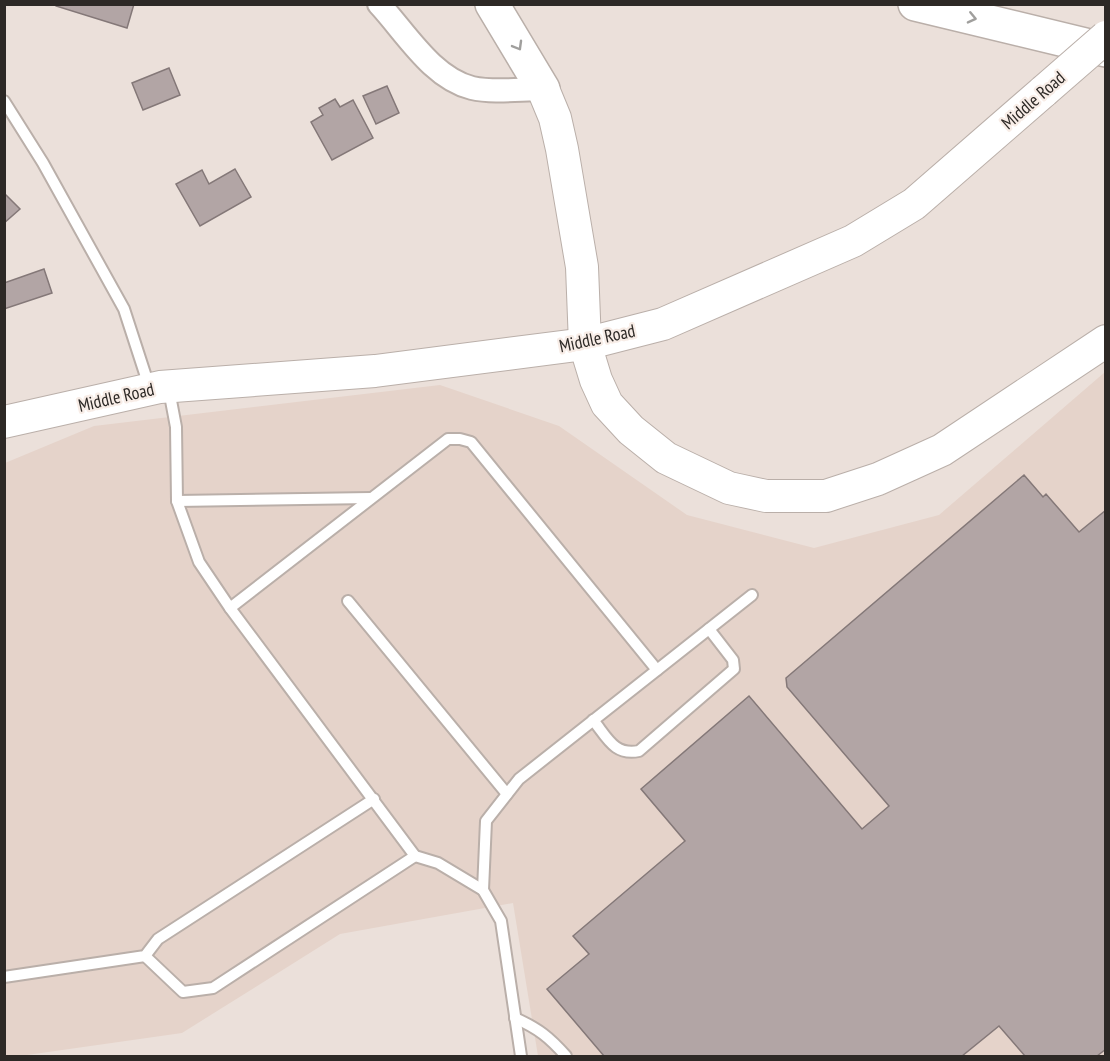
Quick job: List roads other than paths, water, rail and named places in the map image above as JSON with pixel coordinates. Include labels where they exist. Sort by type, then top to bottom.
[{"type":"highway","points":[[492,4],[543,89]]},
{"type":"highway","points":[[915,4],[1106,50]]},
{"type":"main road","name":"Middle Road","points":[[4,422],[160,388],[375,370],[585,344],[663,324],[853,241],[914,204],[1106,37]]},
{"type":"main road","points":[[543,89],[555,118],[562,149],[582,267],[585,344],[596,380],[608,404],[631,430],[648,444],[666,458],[729,488],[766,496],[826,496],[878,479],[942,450],[1106,341]]},
{"type":"street","points":[[379,4],[435,67],[457,82],[480,89],[543,89]]},
{"type":"lane","points":[[4,101],[44,163],[124,309],[160,388],[176,427],[177,501],[199,562],[230,608],[415,856],[438,863],[483,890],[501,921],[521,1056]]},
{"type":"lane","points":[[230,608],[448,438],[460,439],[471,442],[657,670]]},
{"type":"lane","points":[[177,501],[371,498]]},
{"type":"lane","points":[[483,890],[486,821],[519,778],[752,595]]},
{"type":"lane","points":[[348,601],[507,794]]},
{"type":"lane","points":[[593,720],[618,750],[629,753],[639,751],[734,669],[734,660],[709,629]]},
{"type":"lane","points":[[4,977],[145,956],[158,939],[374,799]]},
{"type":"lane","points":[[145,956],[183,992],[213,988],[415,856]]},
{"type":"lane","points":[[515,1018],[537,1028],[551,1039],[566,1056]]}]
